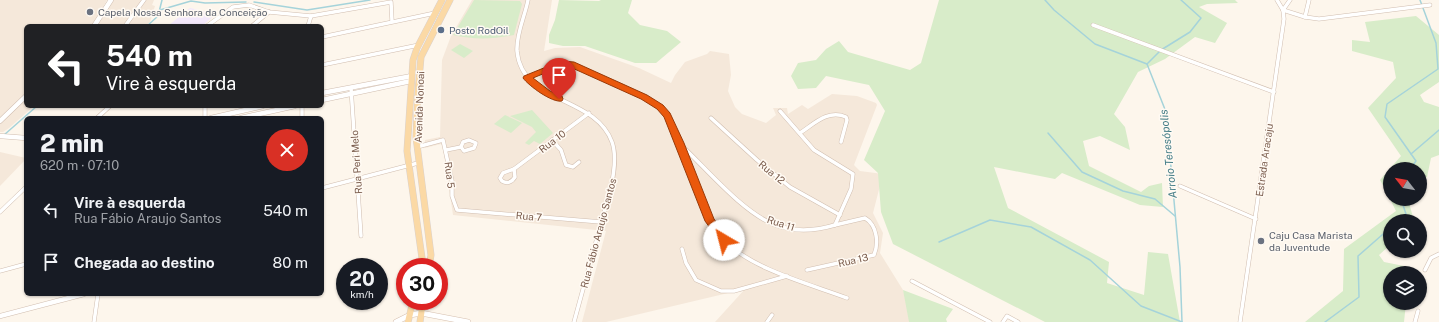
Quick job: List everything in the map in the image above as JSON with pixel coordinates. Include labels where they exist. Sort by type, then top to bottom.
[{"type":"main road","name":"Avenida Nonoai","points":[[422,258],[407,151],[413,60],[442,0]]},
{"type":"main road","name":"Avenida Nonoai","points":[[431,258],[418,163],[416,137],[418,91],[421,57],[450,0]]},
{"type":"main road","points":[[412,78],[414,76],[415,90],[418,91]]},
{"type":"main road","points":[[420,322],[422,310]]},
{"type":"main road","points":[[396,322],[421,313],[468,322]]},
{"type":"main road","points":[[449,322],[459,321]]},
{"type":"street","points":[[95,24],[111,0]]},
{"type":"street","points":[[127,24],[144,0]]},
{"type":"street","name":"Rua Fábio Araujo Santos","points":[[528,0],[517,50],[520,67],[527,78],[547,93],[589,113],[603,125],[612,140],[615,154],[613,178],[574,322]]},
{"type":"street","points":[[1277,0],[1283,10],[1305,17],[1319,19],[1430,5]]},
{"type":"street","points":[[1283,10],[1290,0]]},
{"type":"street","points":[[1305,17],[1309,0]]},
{"type":"street","points":[[249,5],[251,1]]},
{"type":"street","points":[[210,24],[233,7],[249,5],[270,12],[311,16],[391,2],[392,21]]},
{"type":"street","name":"Estrada Aracaju","points":[[1240,322],[1274,92],[1284,19],[1283,10]]},
{"type":"street","points":[[255,24],[270,12]]},
{"type":"street","points":[[324,36],[436,13]]},
{"type":"street","points":[[309,24],[311,16]]},
{"type":"street","points":[[1093,25],[1274,92]]},
{"type":"street","points":[[324,65],[419,45]]},
{"type":"street","points":[[527,78],[561,64],[571,64],[644,97],[660,107],[667,115],[680,143],[710,221],[724,240],[750,260],[787,276],[848,298]]},
{"type":"street","points":[[324,94],[412,78]]},
{"type":"street","points":[[324,100],[412,78]]},
{"type":"street","name":"Rua Peri Melo","points":[[351,88],[361,236]]},
{"type":"street","points":[[0,121],[24,98]]},
{"type":"street","points":[[99,116],[108,108]]},
{"type":"street","points":[[220,116],[254,108],[253,116]]},
{"type":"street","points":[[257,116],[287,108]]},
{"type":"street","points":[[780,111],[814,150],[853,174],[851,189],[835,225]]},
{"type":"street","name":"Rua 10","points":[[514,169],[515,175],[512,180],[508,182],[502,181],[500,178],[501,174],[514,169],[589,113]]},
{"type":"street","points":[[800,133],[829,115],[836,113],[846,117],[847,120],[841,142]]},
{"type":"street","name":"Rua 12","points":[[711,118],[756,160],[790,187],[840,215]]},
{"type":"street","points":[[0,136],[24,134]]},
{"type":"street","points":[[11,136],[24,138]]},
{"type":"street","name":"Rua 5","points":[[417,147],[443,140],[452,182],[452,196],[457,210]]},
{"type":"street","points":[[552,140],[562,153],[563,163],[566,166],[573,167],[579,162]]},
{"type":"street","name":"Rua 11","points":[[680,143],[747,206],[768,221],[787,228],[806,230],[835,225]]},
{"type":"street","points":[[446,150],[461,147]]},
{"type":"street","points":[[324,187],[418,163]]},
{"type":"street","points":[[1180,186],[1256,219]]},
{"type":"street","points":[[0,212],[24,189]]},
{"type":"street","name":"Rua 7","points":[[457,210],[601,222]]},
{"type":"street","name":"Rua 13","points":[[807,270],[874,255],[876,251],[876,232],[869,220],[865,218],[835,225]]},
{"type":"street","points":[[682,249],[686,264],[696,280],[721,291],[734,291],[787,276]]},
{"type":"street","points":[[1426,266],[1427,262],[1435,255],[1439,254]]},
{"type":"street","points":[[0,271],[24,265]]},
{"type":"street","points":[[912,281],[990,322]]},
{"type":"street","points":[[0,316],[76,296]]},
{"type":"street","points":[[94,322],[98,296]]},
{"type":"street","points":[[1415,322],[1418,311]]},
{"type":"street","points":[[767,322],[772,315]]},
{"type":"street","points":[[1003,322],[1007,316],[1018,322]]},
{"type":"shaded area","points":[[0,0],[107,0],[93,24],[24,24],[24,94],[0,118]]},
{"type":"shaded area","points":[[113,0],[154,0],[152,5],[155,6],[150,22],[148,24],[97,24]]},
{"type":"shaded area","points":[[472,0],[552,0],[544,51],[555,48],[580,47],[639,68],[671,83],[685,62],[707,54],[710,51],[729,54],[731,75],[728,91],[735,107],[742,114],[766,123],[776,115],[773,108],[787,108],[788,114],[802,105],[808,109],[832,94],[857,96],[876,103],[877,105],[854,165],[860,171],[883,174],[873,213],[883,233],[880,253],[903,290],[914,322],[715,322],[745,289],[606,322],[582,322],[606,231],[453,215],[443,147],[441,144],[425,148],[425,140],[440,137],[442,60],[451,36]]},
{"type":"shaded area","points":[[190,8],[216,14],[204,24],[170,24]]},
{"type":"shaded area","points":[[24,101],[24,108],[32,108],[3,132],[0,132],[0,123]]},
{"type":"shaded area","points":[[0,152],[24,158],[24,161],[0,186]]},
{"type":"green space","points":[[474,0],[520,1],[522,4],[514,35],[469,38],[453,35]]},
{"type":"green space","points":[[559,0],[632,0],[628,13],[640,25],[667,31],[681,42],[656,63],[635,63],[585,46],[563,46],[549,43],[549,35],[555,20]]},
{"type":"green space","points":[[939,0],[1235,0],[1238,3],[1207,4],[1199,7],[1227,23],[1215,43],[1195,37],[1165,59],[1138,72],[1114,114],[1125,127],[1130,150],[1100,136],[1083,141],[1089,166],[1141,192],[1149,186],[1162,183],[1163,207],[1140,205],[1062,173],[1055,179],[994,167],[1008,208],[1109,262],[1107,283],[1144,295],[1148,252],[1168,254],[1180,322],[1045,322],[893,244],[881,212],[878,173],[864,160],[885,111],[869,85],[826,76],[816,88],[798,89],[791,76],[798,63],[816,60],[826,49],[839,41],[848,52],[910,70],[921,63]]},
{"type":"green space","points":[[1416,16],[1439,35],[1439,82],[1420,95],[1424,102],[1439,107],[1439,155],[1431,158],[1427,177],[1427,162],[1396,162],[1401,156],[1368,108],[1396,78],[1393,62],[1352,51],[1352,40],[1370,42],[1365,22]]},
{"type":"green space","points":[[460,44],[473,51],[464,58],[451,50]]},
{"type":"green space","points":[[532,110],[553,133],[540,144],[534,141],[529,145],[525,143],[536,132],[532,127],[510,116]]},
{"type":"green space","points":[[505,115],[522,123],[511,133],[494,124]]},
{"type":"green space","points":[[1383,177],[1383,185],[1380,180]]},
{"type":"green space","points":[[1394,206],[1410,206],[1412,214],[1392,214],[1396,211]]},
{"type":"green space","points":[[1383,220],[1383,251],[1379,255],[1384,262],[1404,266],[1383,266],[1383,310],[1405,310],[1404,322],[1305,322],[1343,291],[1344,249]]},
{"type":"green space","points":[[903,290],[953,309],[946,319],[947,322],[909,322]]},
{"type":"waterway","points":[[149,24],[158,16],[162,0]]},
{"type":"waterway","points":[[254,2],[307,10],[370,0]]},
{"type":"waterway","points":[[1045,0],[1054,10],[1095,44],[1147,64]]},
{"type":"waterway","name":"Arroio Teresópolis","points":[[1147,64],[1161,50],[1190,32],[1201,18],[1181,0]]},
{"type":"waterway","points":[[1411,154],[1385,117],[1387,104],[1438,69],[1436,43],[1420,0]]},
{"type":"waterway","points":[[160,10],[191,1],[205,3],[246,2]]},
{"type":"waterway","points":[[939,242],[990,220],[1031,227],[1090,260],[1141,306],[1182,322],[1180,267],[1166,112],[1147,64]]},
{"type":"waterway","points":[[26,116],[35,108]]},
{"type":"waterway","points":[[4,135],[24,117]]},
{"type":"waterway","points":[[1411,154],[1439,130]]},
{"type":"waterway","points":[[1048,133],[1082,172],[1123,191],[1155,199],[1175,216]]},
{"type":"waterway","points":[[1411,154],[1415,162]]},
{"type":"waterway","points":[[1403,206],[1406,214]]},
{"type":"waterway","points":[[1325,322],[1359,297],[1358,256],[1383,234]]},
{"type":"place","name":"Capela Nossa Senhora da Conceição","points":[[90,12]]},
{"type":"place","name":"Posto RodOil","points":[[441,30]]},
{"type":"place","name":"Caju Casa Marista da Juventude","points":[[1261,241]]},
{"type":"route","points":[[559,99],[547,93],[527,78],[561,64],[571,64],[644,97],[660,107],[667,115],[680,143],[710,221],[724,240]]}]
